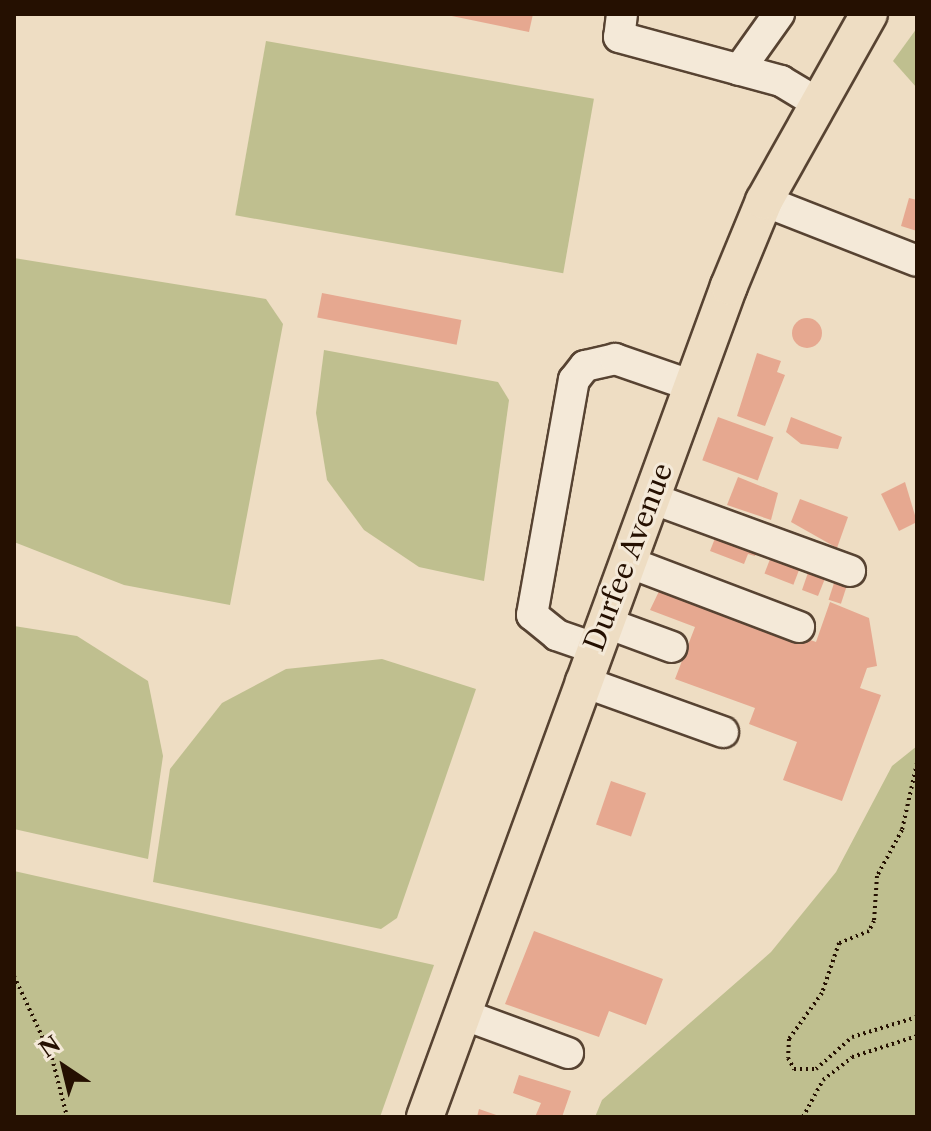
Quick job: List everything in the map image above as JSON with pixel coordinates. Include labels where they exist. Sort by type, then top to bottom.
[{"type":"main road","name":"Durfee Avenue","points":[[425,1117],[581,681],[764,201],[816,102],[869,14]]},
{"type":"lane","points":[[622,14],[619,37],[781,81],[816,102]]},
{"type":"lane","points":[[739,70],[779,14]]},
{"type":"lane","points":[[764,201],[916,262]]},
{"type":"lane","points":[[672,647],[599,635],[557,635],[532,615],[574,380],[585,366],[615,359],[693,386]]},
{"type":"lane","points":[[651,498],[850,571]]},
{"type":"lane","points":[[628,562],[799,627]]},
{"type":"lane","points":[[581,681],[723,732]]},
{"type":"lane","points":[[462,1014],[568,1053]]},
{"type":"path","points":[[917,484],[917,501]]},
{"type":"path","points":[[917,763],[902,830],[877,876],[874,921],[869,931],[839,943],[822,993],[789,1039],[794,1069],[816,1069],[852,1037],[917,1017]]},
{"type":"path","points":[[14,976],[52,1058],[67,1117]]},
{"type":"path","points":[[803,1117],[823,1080],[852,1057],[917,1036]]},
{"type":"path","points":[[816,1069],[823,1080]]},
{"type":"green space","points":[[917,28],[917,88],[893,61]]},
{"type":"green space","points":[[266,41],[594,99],[563,273],[235,215]]},
{"type":"green space","points":[[14,258],[266,299],[283,324],[230,605],[124,585],[14,542]]},
{"type":"green space","points":[[324,350],[498,382],[509,400],[484,581],[419,567],[364,530],[327,480],[316,413]]},
{"type":"green space","points":[[14,626],[77,636],[148,681],[163,756],[148,859],[14,829]]},
{"type":"green space","points":[[382,659],[476,689],[397,918],[381,929],[153,882],[170,769],[222,703],[286,669]]},
{"type":"green space","points":[[917,746],[917,1117],[595,1117],[602,1100],[771,952],[836,872],[892,766]]},
{"type":"green space","points":[[14,871],[434,965],[380,1117],[14,1117]]},
{"type":"building","points":[[442,14],[533,14],[529,32]]},
{"type":"building","points":[[909,198],[917,200],[917,231],[901,226]]},
{"type":"building","points":[[322,293],[461,320],[457,345],[317,318]]},
{"type":"building","points":[[807,318],[818,322],[822,333],[818,344],[807,348],[796,344],[792,333],[796,322]]},
{"type":"building","points":[[757,353],[781,361],[777,372],[785,375],[765,426],[737,416]]},
{"type":"building","points":[[718,417],[773,437],[758,480],[702,460]]},
{"type":"building","points":[[791,417],[842,437],[838,449],[801,444],[786,432]]},
{"type":"building","points":[[738,477],[778,493],[771,520],[727,505]]},
{"type":"building","points":[[905,482],[917,522],[899,531],[881,494]]},
{"type":"building","points":[[800,499],[848,517],[837,548],[791,522]]},
{"type":"building","points":[[719,528],[759,545],[755,556],[748,554],[744,564],[710,551]]},
{"type":"building","points":[[772,554],[801,565],[793,585],[764,574]]},
{"type":"building","points":[[812,561],[828,571],[818,596],[802,590]]},
{"type":"building","points":[[836,577],[848,581],[841,604],[829,600]]},
{"type":"building","points":[[661,587],[816,642],[830,602],[869,618],[877,666],[867,668],[860,688],[881,695],[842,801],[783,780],[797,742],[749,724],[755,708],[675,679],[695,627],[650,610]]},
{"type":"building","points":[[611,781],[646,793],[631,837],[596,824]]},
{"type":"building","points":[[534,931],[663,979],[646,1025],[609,1011],[599,1037],[505,1004]]},
{"type":"building","points":[[519,1075],[571,1091],[562,1117],[535,1117],[541,1103],[513,1093]]},
{"type":"building","points":[[479,1109],[502,1117],[477,1117]]}]
